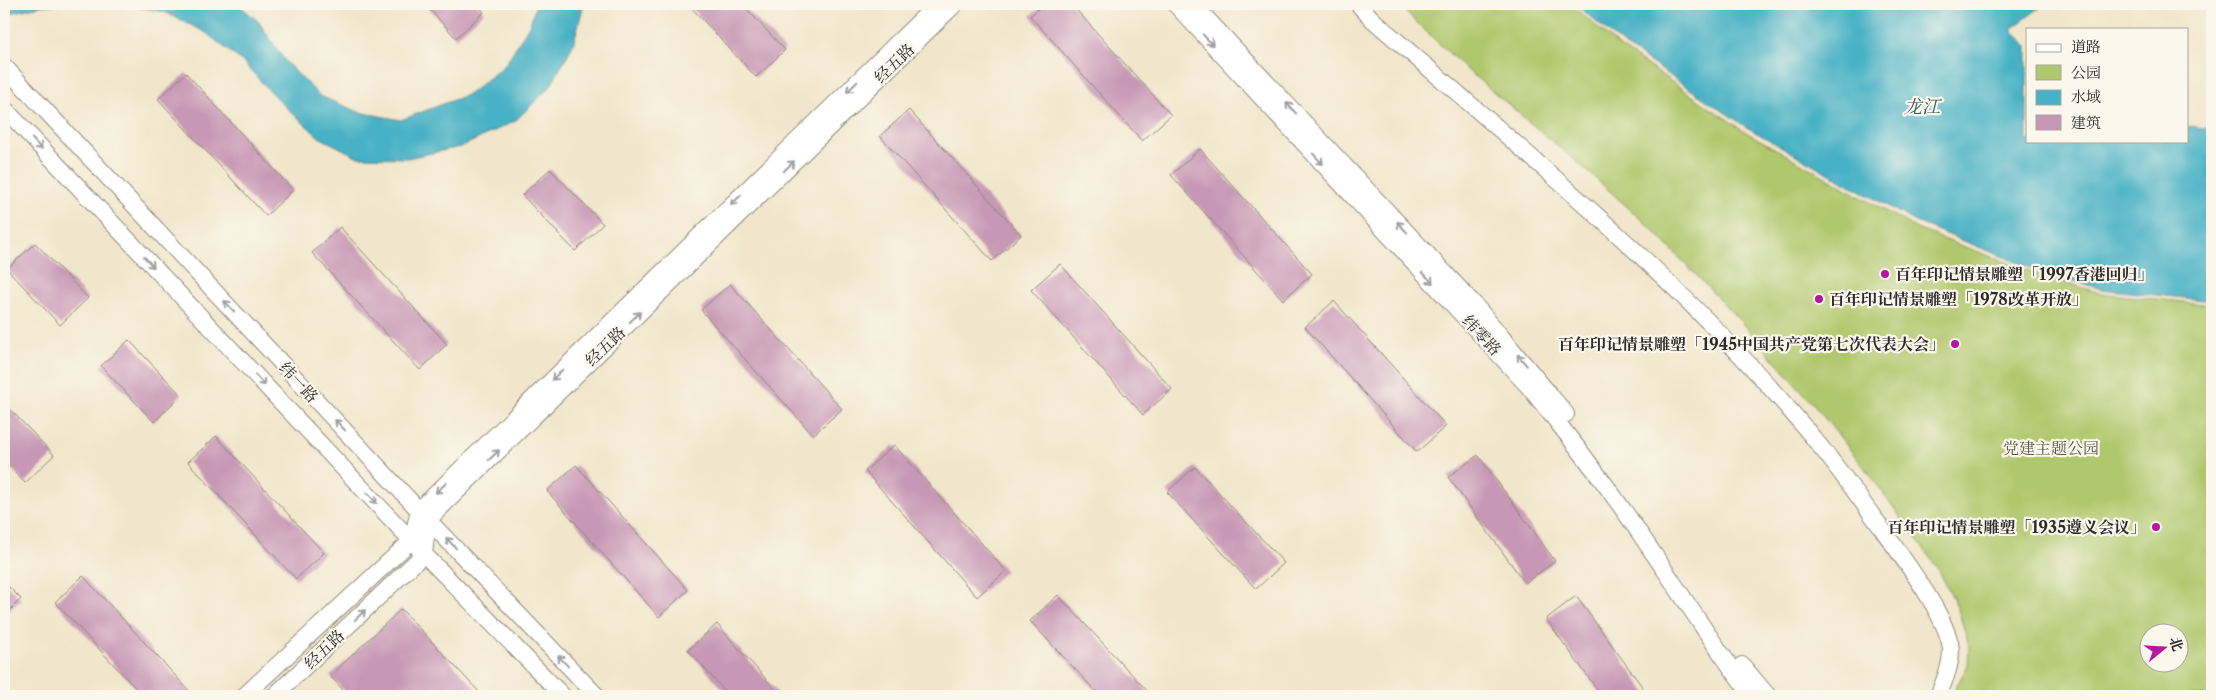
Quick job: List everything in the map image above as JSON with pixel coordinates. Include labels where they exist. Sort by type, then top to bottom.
[{"type":"street","points":[[244,696],[412,540],[423,515],[937,4]]},
{"type":"street","name":"经五路","points":[[423,515],[954,4]]},
{"type":"street","name":"纬零路","points":[[1174,4],[1528,386],[1578,446],[1656,556],[1727,664],[1752,696]]},
{"type":"street","name":"纬零路","points":[[1193,4],[1474,304],[1538,379],[1591,448],[1737,660],[1768,696]]},
{"type":"street","points":[[1358,4],[1373,20],[1544,167],[1632,248],[1733,348],[1829,457],[1893,545],[1942,620],[1951,646],[1948,673],[1938,696]]},
{"type":"street","name":"纬一路","points":[[4,66],[423,515],[597,696]]},
{"type":"street","name":"纬一路","points":[[4,108],[424,554],[563,696]]},
{"type":"street","points":[[423,515],[424,554]]},
{"type":"street","name":"经五路","points":[[274,696],[424,554]]},
{"type":"green space","name":"党建主题公园","points":[[1397,4],[1570,4],[1620,47],[1746,132],[1919,230],[2038,274],[2100,293],[2212,305],[2212,696],[1951,696],[1968,665],[1969,645],[1957,606],[1938,569],[1868,472],[1815,406],[1742,323],[1652,229],[1577,162],[1465,68]]},
{"type":"water","points":[[4,4],[58,4],[40,6],[4,15]]},
{"type":"water","points":[[122,4],[238,4],[258,21],[285,61],[320,96],[359,112],[401,120],[469,94],[505,65],[530,24],[536,4],[584,4],[573,45],[550,87],[515,121],[461,147],[407,158],[358,157],[319,137],[278,100],[244,63],[205,32],[164,12]]},
{"type":"water","name":"龙江","points":[[1575,4],[2045,4],[2011,29],[2026,45],[2026,142],[2188,142],[2188,126],[2212,129],[2212,301],[2101,289],[2039,271],[1916,222],[1748,128],[1620,42]]},
{"type":"building","points":[[425,4],[477,4],[484,12],[456,38]]},
{"type":"building","points":[[688,4],[742,4],[785,50],[756,77]]},
{"type":"building","points":[[1044,4],[1071,4],[1171,115],[1142,141],[1030,16]]},
{"type":"building","points":[[186,73],[293,190],[266,216],[158,99]]},
{"type":"building","points":[[909,110],[1021,235],[992,261],[880,136]]},
{"type":"building","points":[[1200,149],[1312,274],[1283,300],[1171,175]]},
{"type":"building","points":[[550,169],[603,224],[575,251],[522,195]]},
{"type":"building","points":[[340,227],[447,344],[420,370],[312,253]]},
{"type":"building","points":[[35,243],[88,298],[60,325],[7,269]]},
{"type":"building","points":[[1060,264],[1172,389],[1143,415],[1031,290]]},
{"type":"building","points":[[730,284],[842,409],[813,435],[701,310]]},
{"type":"building","points":[[1334,301],[1446,426],[1417,452],[1305,327]]},
{"type":"building","points":[[129,340],[181,395],[154,422],[101,366]]},
{"type":"building","points":[[4,403],[54,455],[25,483],[4,460]]},
{"type":"building","points":[[216,436],[324,553],[296,579],[188,462]]},
{"type":"building","points":[[894,445],[1006,571],[977,597],[865,471]]},
{"type":"building","points":[[1478,455],[1555,561],[1525,583],[1448,477]]},
{"type":"building","points":[[576,465],[688,590],[659,617],[547,491]]},
{"type":"building","points":[[1195,467],[1284,563],[1256,589],[1167,492]]},
{"type":"building","points":[[83,576],[194,696],[143,696],[55,602]]},
{"type":"building","points":[[4,582],[21,599],[4,616]]},
{"type":"building","points":[[1058,595],[1152,696],[1100,696],[1030,621]]},
{"type":"building","points":[[1576,596],[1649,696],[1602,696],[1546,619]]},
{"type":"building","points":[[401,609],[483,696],[349,696],[330,676]]},
{"type":"building","points":[[717,624],[781,696],[729,696],[688,650]]},
{"type":"place","name":"百年印记情景雕塑「1997香港回归」","points":[[1885,274]]},
{"type":"place","name":"百年印记情景雕塑「1978改革开放」","points":[[1819,299]]},
{"type":"place","name":"百年印记情景雕塑「1945中国共产党第七次代表大会」","points":[[1955,344]]},
{"type":"place","name":"百年印记情景雕塑「1935遵义会议」","points":[[2156,527]]}]
